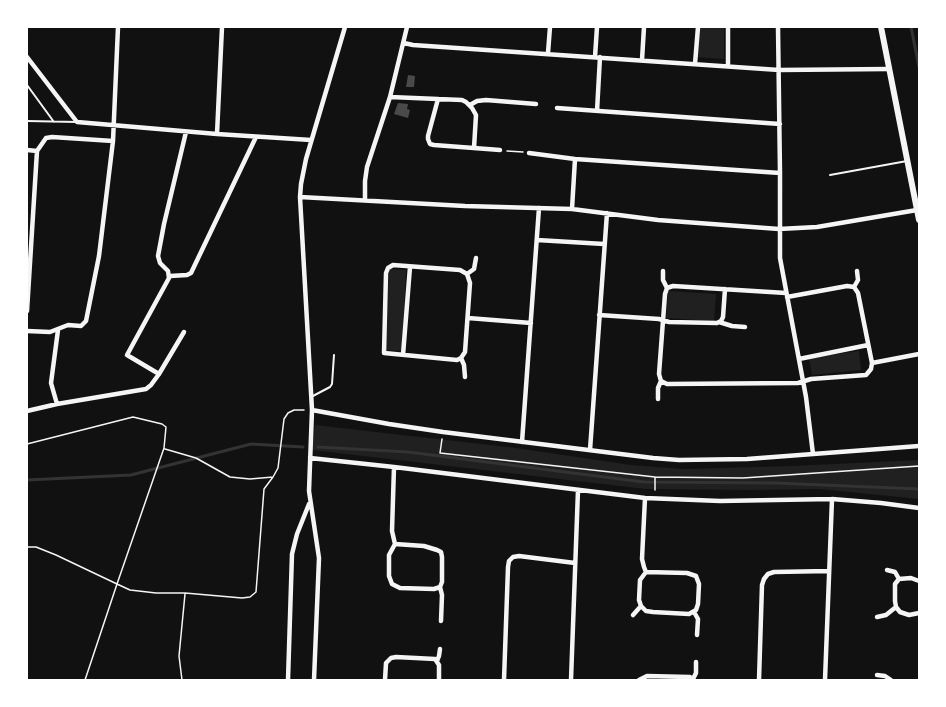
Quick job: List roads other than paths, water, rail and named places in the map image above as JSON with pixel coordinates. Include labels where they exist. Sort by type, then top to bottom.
[{"type":"street","points":[[27,331],[50,332],[68,325],[81,326],[86,321],[99,256],[113,141],[118,27]]},
{"type":"street","points":[[217,134],[222,27]]},
{"type":"street","points":[[314,680],[318,558],[310,501],[312,410],[300,197],[302,174],[311,140],[345,27]]},
{"type":"street","points":[[365,199],[367,167],[390,97],[407,27]]},
{"type":"street","points":[[548,53],[550,27]]},
{"type":"street","points":[[597,27],[597,111]]},
{"type":"street","points":[[642,60],[644,27]]},
{"type":"street","points":[[695,64],[698,27]]},
{"type":"street","points":[[728,27],[728,66]]},
{"type":"street","points":[[778,27],[780,258],[809,412],[813,454]]},
{"type":"street","points":[[880,27],[919,220]]},
{"type":"street","points":[[404,43],[779,70],[889,69]]},
{"type":"street","points":[[27,57],[77,122],[311,140]]},
{"type":"street","points":[[390,97],[462,100],[474,111],[476,119],[474,148]]},
{"type":"street","points":[[438,99],[428,142],[434,145],[500,150]]},
{"type":"street","points":[[470,105],[486,100],[536,104]]},
{"type":"street","points":[[557,108],[780,124]]},
{"type":"street","points":[[170,276],[158,258],[186,132]]},
{"type":"street","points":[[27,311],[37,151],[46,138],[52,136],[113,141]]},
{"type":"street","points":[[170,276],[191,273],[256,137]]},
{"type":"street","points":[[27,150],[37,151]]},
{"type":"street","points":[[530,153],[575,159],[780,173]]},
{"type":"street","points":[[572,209],[575,159]]},
{"type":"street","points":[[300,197],[572,209],[677,222],[779,229],[817,227],[917,210]]},
{"type":"street","points":[[522,442],[539,208]]},
{"type":"street","points":[[590,450],[607,213]]},
{"type":"street","points":[[537,240],[604,244]]},
{"type":"street","points":[[467,274],[474,268],[476,258]]},
{"type":"street","points":[[393,265],[460,270],[467,274],[470,282],[468,318],[465,352],[461,358],[454,360],[384,353],[388,268],[393,265]]},
{"type":"street","points":[[403,355],[410,267]]},
{"type":"street","points":[[663,271],[663,280],[667,288],[658,376],[667,384],[798,383],[811,379],[863,375],[870,371],[872,363],[858,293],[854,288],[847,286],[786,295],[725,289],[673,286],[667,288]]},
{"type":"street","points":[[854,288],[858,280],[857,271]]},
{"type":"street","points":[[159,374],[127,355],[170,276]]},
{"type":"street","points":[[719,322],[723,317],[725,289]]},
{"type":"street","points":[[599,315],[669,322],[719,322],[745,327]]},
{"type":"street","points":[[468,318],[531,323]]},
{"type":"street","points":[[57,404],[51,383],[58,330]]},
{"type":"street","points":[[27,411],[152,385],[184,332]]},
{"type":"street","points":[[799,359],[868,345]]},
{"type":"street","points":[[872,363],[919,354]]},
{"type":"street","points":[[461,358],[465,365],[465,377]]},
{"type":"street","points":[[658,399],[658,388],[661,381]]},
{"type":"street","points":[[312,410],[442,432],[679,460],[747,459],[919,446]]},
{"type":"street","points":[[310,458],[654,499],[832,500],[919,508]]},
{"type":"street","points":[[394,467],[392,535],[395,544]]},
{"type":"street","points":[[571,680],[578,490]]},
{"type":"street","points":[[645,498],[642,559],[646,572]]},
{"type":"street","points":[[825,680],[832,500]]},
{"type":"street","points":[[288,680],[292,554],[310,501]]},
{"type":"street","points":[[395,544],[389,555],[389,576],[392,585],[400,588],[434,589],[440,587]]},
{"type":"street","points":[[395,544],[424,546],[441,552],[441,621]]},
{"type":"street","points":[[504,680],[508,567],[511,559],[519,556],[575,563]]},
{"type":"street","points":[[887,570],[895,572],[899,579]]},
{"type":"street","points":[[759,680],[762,585],[766,576],[774,572],[829,571]]},
{"type":"street","points":[[646,572],[687,573],[696,576],[698,604],[694,612],[689,614],[649,612],[641,606],[640,580],[646,572]]},
{"type":"street","points":[[899,579],[911,578],[919,581]]},
{"type":"street","points":[[896,608],[895,587],[899,579]]},
{"type":"street","points":[[633,615],[641,606]]},
{"type":"street","points":[[896,608],[904,614],[919,613]]},
{"type":"street","points":[[877,617],[886,615],[896,608]]},
{"type":"street","points":[[694,612],[698,619],[698,635]]},
{"type":"street","points":[[438,680],[437,661],[440,649]]},
{"type":"street","points":[[385,680],[386,663],[393,657],[432,658],[437,661]]},
{"type":"street","points":[[639,680],[647,676],[688,677],[693,680],[696,673],[696,662]]},
{"type":"street","points":[[877,675],[891,680]]},
{"type":"lane","points":[[27,85],[54,122]]},
{"type":"lane","points":[[27,121],[77,122]]},
{"type":"lane","points":[[830,175],[907,161]]},
{"type":"lane","points":[[310,397],[332,384],[334,355]]},
{"type":"waterway","points":[[911,27],[919,67]]},
{"type":"waterway","points":[[27,480],[131,475],[251,444],[303,447]]},
{"type":"waterway","points":[[318,447],[408,452],[644,482],[776,483],[919,489]]}]
